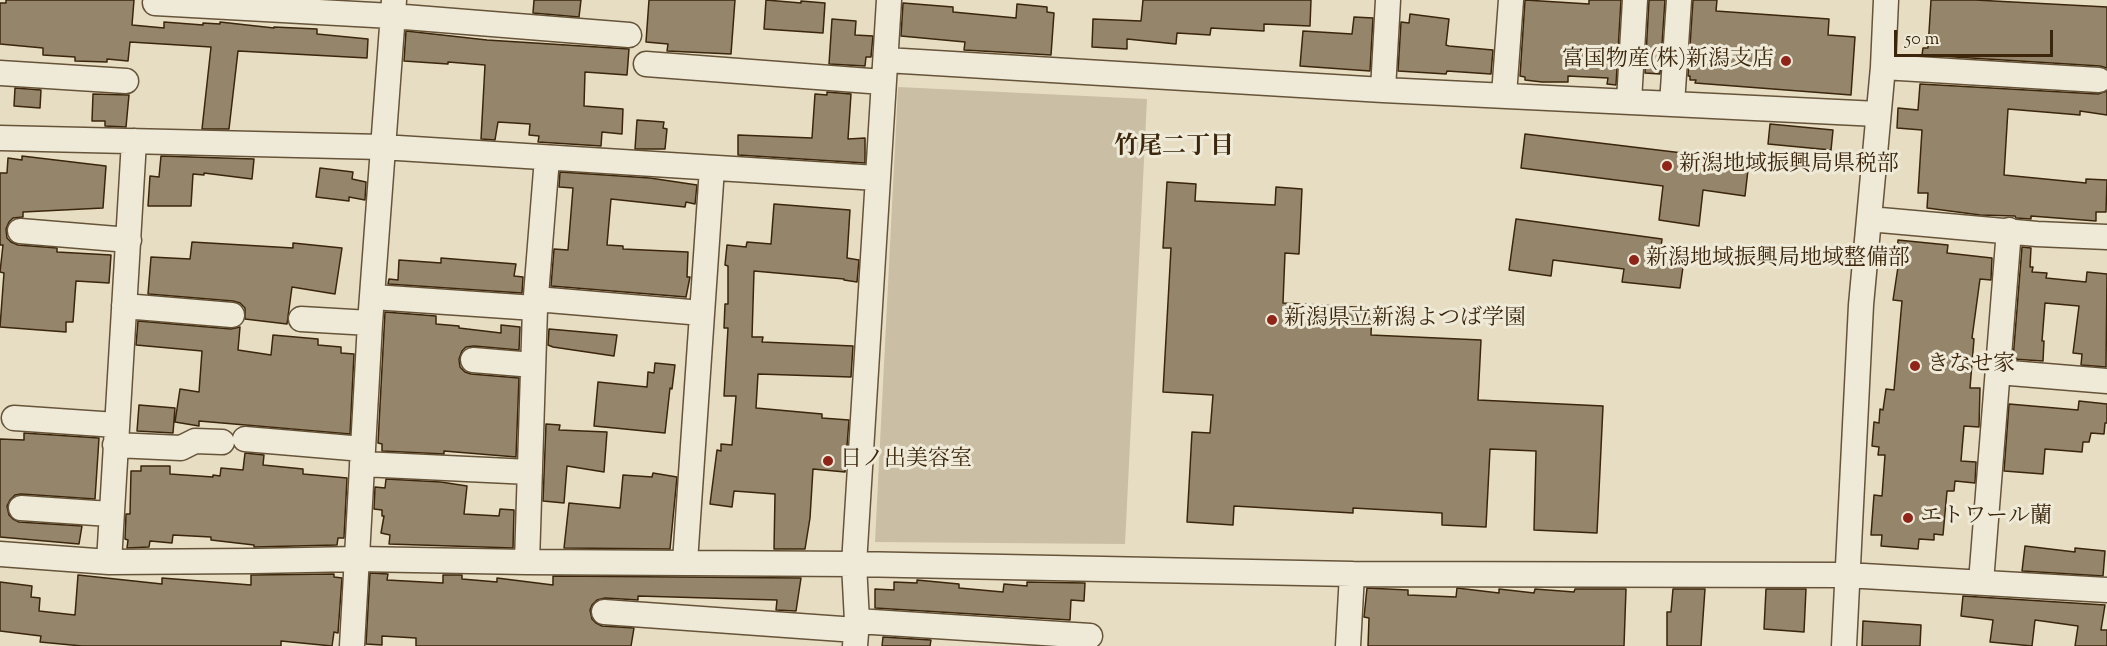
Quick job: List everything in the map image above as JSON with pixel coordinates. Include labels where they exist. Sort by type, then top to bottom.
[{"type":"street","points":[[856,632],[854,564],[889,0]]},
{"type":"street","points":[[1383,90],[1388,0]]},
{"type":"street","points":[[1504,95],[1511,0]]},
{"type":"street","points":[[1629,101],[1635,0]]},
{"type":"street","points":[[1672,104],[1679,0]]},
{"type":"street","points":[[1844,646],[1861,305],[1883,67],[1886,0]]},
{"type":"street","points":[[155,3],[393,8],[629,35]]},
{"type":"street","points":[[352,646],[370,323],[393,8]]},
{"type":"street","points":[[646,64],[1383,90],[1878,114]]},
{"type":"street","points":[[1883,67],[2099,80]]},
{"type":"street","points":[[0,73],[126,81]]},
{"type":"street","points":[[0,138],[382,147],[877,178]]},
{"type":"street","points":[[109,561],[134,141]]},
{"type":"street","points":[[527,562],[536,304],[548,158]]},
{"type":"street","points":[[685,562],[712,168]]},
{"type":"street","points":[[1869,219],[2037,234],[2107,237]]},
{"type":"street","points":[[1981,582],[2009,230]]},
{"type":"street","points":[[20,231],[129,240]]},
{"type":"street","points":[[373,297],[702,313]]},
{"type":"street","points":[[124,306],[232,315]]},
{"type":"street","points":[[301,319],[370,323]]},
{"type":"street","points":[[473,360],[533,365]]},
{"type":"street","points":[[1998,372],[2107,381]]},
{"type":"street","points":[[14,417],[181,448],[195,441],[233,440],[362,457],[530,472]]},
{"type":"street","points":[[21,508],[110,514]]},
{"type":"street","points":[[0,554],[109,561],[357,559],[854,564],[1352,574],[1846,575],[2107,590]]},
{"type":"street","points":[[1348,646],[1352,574]]},
{"type":"street","points":[[604,612],[856,632],[1090,636]]},
{"type":"shaded area","points":[[898,87],[1147,99],[1125,544],[875,542]]},
{"type":"building","points":[[6,0],[134,0],[132,25],[164,28],[164,22],[203,25],[203,23],[220,24],[220,22],[274,28],[317,29],[317,34],[368,39],[367,58],[238,51],[229,129],[202,129],[211,47],[130,42],[128,61],[107,59],[107,62],[75,61],[75,57],[43,55],[43,48],[0,44],[0,3],[6,3]]},
{"type":"building","points":[[534,0],[581,0],[579,17],[533,13]]},
{"type":"building","points":[[649,0],[735,0],[731,54],[667,51],[668,44],[646,42]]},
{"type":"building","points":[[766,0],[825,3],[823,33],[764,29]]},
{"type":"building","points":[[1143,0],[1311,0],[1310,26],[1264,24],[1264,31],[1211,28],[1210,35],[1177,33],[1176,44],[1127,39],[1127,49],[1092,47],[1093,19],[1141,21]]},
{"type":"building","points":[[1525,0],[1589,4],[1589,0],[1621,0],[1616,85],[1607,84],[1608,78],[1568,76],[1568,82],[1542,82],[1525,80],[1525,77],[1520,76]]},
{"type":"building","points":[[1649,0],[1665,0],[1660,74],[1645,73]]},
{"type":"building","name":"富国物産(株)新潟支店","points":[[1693,0],[1717,0],[1716,11],[1829,19],[1828,35],[1855,37],[1851,95],[1695,83],[1696,80],[1690,80],[1688,76]]},
{"type":"building","points":[[1931,0],[2107,7],[2107,68],[1922,55],[1923,48],[1928,48]]},
{"type":"building","points":[[903,3],[953,7],[953,12],[1016,18],[1017,4],[1047,7],[1047,12],[1054,13],[1051,55],[964,50],[965,42],[901,36]]},
{"type":"building","points":[[1410,14],[1449,19],[1446,45],[1493,50],[1491,74],[1398,71],[1401,22],[1409,23]]},
{"type":"building","points":[[1354,17],[1373,18],[1370,71],[1300,66],[1303,31],[1352,34]]},
{"type":"building","points":[[832,19],[856,21],[855,35],[873,36],[871,57],[866,57],[865,66],[829,64]]},
{"type":"building","points":[[406,31],[487,40],[629,49],[627,75],[585,72],[584,106],[623,109],[622,134],[602,132],[601,146],[538,142],[539,136],[529,135],[530,124],[498,122],[495,140],[481,139],[485,65],[404,61]]},
{"type":"building","points":[[1920,84],[2098,94],[2107,91],[2107,115],[2080,111],[2080,115],[2008,109],[2004,175],[2086,183],[2086,179],[2107,180],[2106,212],[2096,212],[2096,221],[2031,216],[2031,219],[2016,218],[2015,216],[1980,215],[1927,208],[1928,193],[1918,193],[1922,130],[1897,128],[1898,108],[1918,110]]},
{"type":"building","points":[[15,88],[41,90],[40,108],[14,106]]},
{"type":"building","points":[[827,92],[851,94],[848,139],[865,138],[865,163],[738,155],[738,135],[812,138],[815,94],[827,95]]},
{"type":"building","points":[[93,94],[129,95],[126,127],[105,126],[105,121],[92,121]]},
{"type":"building","points":[[637,120],[664,122],[663,128],[667,129],[665,149],[635,149]]},
{"type":"building","points":[[1770,124],[1833,130],[1831,150],[1768,144]]},
{"type":"building","points":[[1525,134],[1749,161],[1745,196],[1703,190],[1699,226],[1659,220],[1663,186],[1521,168]]},
{"type":"building","points":[[22,156],[106,166],[103,208],[23,212],[23,217],[13,218],[6,229],[7,238],[18,245],[57,248],[57,252],[111,255],[109,283],[76,281],[73,322],[66,322],[66,332],[0,327],[4,273],[0,272],[3,245],[0,245],[0,173],[7,173],[8,158],[22,160]]},
{"type":"building","points":[[161,156],[254,159],[252,179],[204,173],[204,175],[193,174],[191,206],[148,206],[150,176],[159,177]]},
{"type":"building","points":[[320,168],[353,172],[352,179],[366,182],[365,200],[349,197],[349,201],[316,197]]},
{"type":"building","points":[[560,172],[650,178],[697,185],[695,204],[686,202],[685,207],[611,199],[607,245],[623,246],[623,249],[688,252],[687,277],[690,277],[686,297],[551,286],[554,249],[568,250],[573,188],[559,187]]},
{"type":"building","points":[[1167,182],[1196,184],[1195,201],[1275,205],[1276,187],[1302,189],[1299,254],[1285,253],[1283,303],[1372,308],[1371,335],[1481,340],[1478,400],[1603,406],[1597,533],[1534,530],[1536,451],[1490,449],[1486,527],[1442,525],[1442,513],[1353,508],[1353,513],[1234,506],[1233,525],[1187,522],[1192,432],[1210,433],[1213,395],[1163,392],[1171,248],[1163,248]]},
{"type":"building","points":[[774,204],[850,210],[847,258],[859,260],[857,282],[754,271],[752,337],[763,337],[762,342],[853,346],[851,377],[758,374],[756,408],[822,414],[822,418],[849,420],[845,472],[813,469],[810,518],[805,549],[774,549],[775,494],[734,491],[732,507],[710,504],[717,450],[721,451],[721,444],[732,445],[736,396],[724,396],[728,328],[724,328],[725,304],[728,304],[728,266],[725,265],[727,245],[746,247],[747,242],[771,244]]},
{"type":"building","points":[[1516,219],[1662,239],[1660,256],[1684,260],[1680,288],[1622,282],[1624,269],[1553,260],[1551,276],[1509,270]]},
{"type":"building","points":[[1898,240],[1948,245],[1947,253],[1992,258],[1991,280],[1980,279],[1972,338],[1974,339],[1970,388],[1980,388],[1979,427],[1964,426],[1961,461],[1976,462],[1975,483],[1955,481],[1954,491],[1947,491],[1943,535],[1934,534],[1934,540],[1919,539],[1918,549],[1881,546],[1882,535],[1871,535],[1874,495],[1882,496],[1885,455],[1878,455],[1879,447],[1872,446],[1874,422],[1879,423],[1880,409],[1883,410],[1886,389],[1894,390],[1902,301],[1893,300],[1898,267],[1896,266]]},
{"type":"building","points":[[192,242],[293,248],[293,243],[342,248],[335,294],[292,287],[287,324],[245,319],[245,308],[233,301],[148,294],[151,257],[190,259]]},
{"type":"building","points":[[2022,247],[2031,248],[2032,272],[2047,273],[2046,278],[2086,282],[2087,272],[2107,274],[2106,367],[2081,365],[2082,354],[2073,353],[2079,306],[2045,303],[2043,361],[2013,359]]},
{"type":"building","points":[[441,258],[516,264],[514,276],[523,277],[522,293],[388,284],[389,279],[398,280],[399,260],[441,263]]},
{"type":"building","points":[[385,312],[436,316],[436,324],[501,333],[501,325],[520,327],[519,350],[466,347],[459,359],[460,367],[471,374],[519,378],[516,457],[444,451],[444,454],[382,451],[382,444],[378,443]]},
{"type":"building","points":[[138,321],[231,329],[240,327],[238,350],[271,355],[273,335],[318,339],[318,345],[341,347],[341,353],[354,354],[350,434],[199,421],[199,426],[175,422],[180,389],[199,392],[202,351],[136,345]]},
{"type":"building","points":[[549,329],[617,335],[614,356],[548,345]]},
{"type":"building","points":[[655,363],[675,365],[665,433],[594,426],[598,382],[647,387],[648,372],[654,373]]},
{"type":"building","points":[[2079,401],[2107,404],[2107,423],[2105,423],[2104,434],[2091,433],[2089,442],[2083,442],[2082,452],[2045,449],[2043,474],[2004,471],[2009,404],[2078,410]]},
{"type":"building","points":[[139,405],[175,408],[173,433],[137,431]]},
{"type":"building","points":[[546,424],[560,425],[559,430],[607,432],[604,472],[567,466],[564,503],[543,501]]},
{"type":"building","points":[[24,433],[99,438],[95,499],[21,494],[15,495],[7,506],[9,515],[19,522],[82,526],[79,544],[0,537],[0,439],[24,440]]},
{"type":"building","points":[[245,453],[264,455],[263,465],[303,469],[303,474],[347,478],[344,538],[338,538],[337,545],[254,547],[254,545],[211,540],[211,537],[173,535],[172,543],[150,541],[149,547],[127,548],[126,514],[130,514],[131,471],[141,471],[141,466],[170,466],[170,474],[220,476],[221,468],[243,470]]},
{"type":"building","points":[[653,473],[677,477],[670,549],[564,548],[569,503],[620,508],[623,475],[652,477]]},
{"type":"building","points":[[386,479],[467,486],[464,514],[499,516],[500,509],[514,510],[513,548],[389,544],[390,535],[381,533],[384,516],[382,516],[382,510],[374,509],[375,487],[385,488]]},
{"type":"building","points":[[2025,546],[2075,552],[2075,548],[2105,551],[2103,576],[2022,571]]},
{"type":"building","points":[[370,573],[388,574],[387,580],[443,583],[443,575],[462,575],[462,579],[497,582],[497,578],[553,585],[553,576],[801,578],[796,611],[776,610],[777,600],[638,596],[638,600],[605,598],[597,600],[590,610],[592,619],[602,626],[634,628],[631,646],[416,646],[416,638],[382,636],[382,645],[366,644]]},
{"type":"building","points":[[334,574],[334,577],[342,578],[338,633],[334,632],[332,646],[281,641],[281,646],[82,646],[40,642],[41,636],[0,631],[0,582],[32,586],[31,597],[40,598],[39,611],[75,615],[78,575],[162,584],[162,578],[251,585],[251,575]]},
{"type":"building","points":[[917,580],[959,584],[959,588],[1003,592],[1004,584],[1027,586],[1027,582],[1085,583],[1084,601],[1071,600],[1070,620],[875,608],[875,589],[894,590],[894,582],[917,583]]},
{"type":"building","points":[[1367,588],[1408,590],[1408,595],[1456,597],[1457,588],[1499,593],[1499,589],[1534,593],[1535,589],[1574,592],[1575,589],[1626,589],[1624,646],[1368,646],[1369,618],[1364,617]]},
{"type":"building","points":[[1673,589],[1705,589],[1701,646],[1667,646],[1667,612],[1671,612]]},
{"type":"building","points":[[1766,589],[1806,589],[1804,632],[1764,629]]},
{"type":"building","points":[[1963,596],[2105,605],[2101,630],[2107,630],[2107,646],[2075,646],[2078,626],[2035,620],[2032,646],[1990,642],[1993,620],[1961,616]]},
{"type":"building","points":[[1863,621],[1921,625],[1920,646],[1862,646]]},
{"type":"building","points":[[883,637],[931,640],[930,646],[882,646]]},
{"type":"place","name":"富国物産(株)新潟支店","points":[[1786,61]]},
{"type":"place","name":"新潟地域振興局県税部","points":[[1667,166]]},
{"type":"place","name":"新潟地域振興局地域整備部","points":[[1634,260]]},
{"type":"place","name":"新潟県立新潟よつば学園","points":[[1272,320]]},
{"type":"place","name":"きなせ家","points":[[1915,366]]},
{"type":"place","name":"日ノ出美容室","points":[[828,461]]},
{"type":"place","name":"エトワール蘭","points":[[1908,518]]},
{"type":"district","name":"竹尾二丁目","points":[[1174,149]]}]
